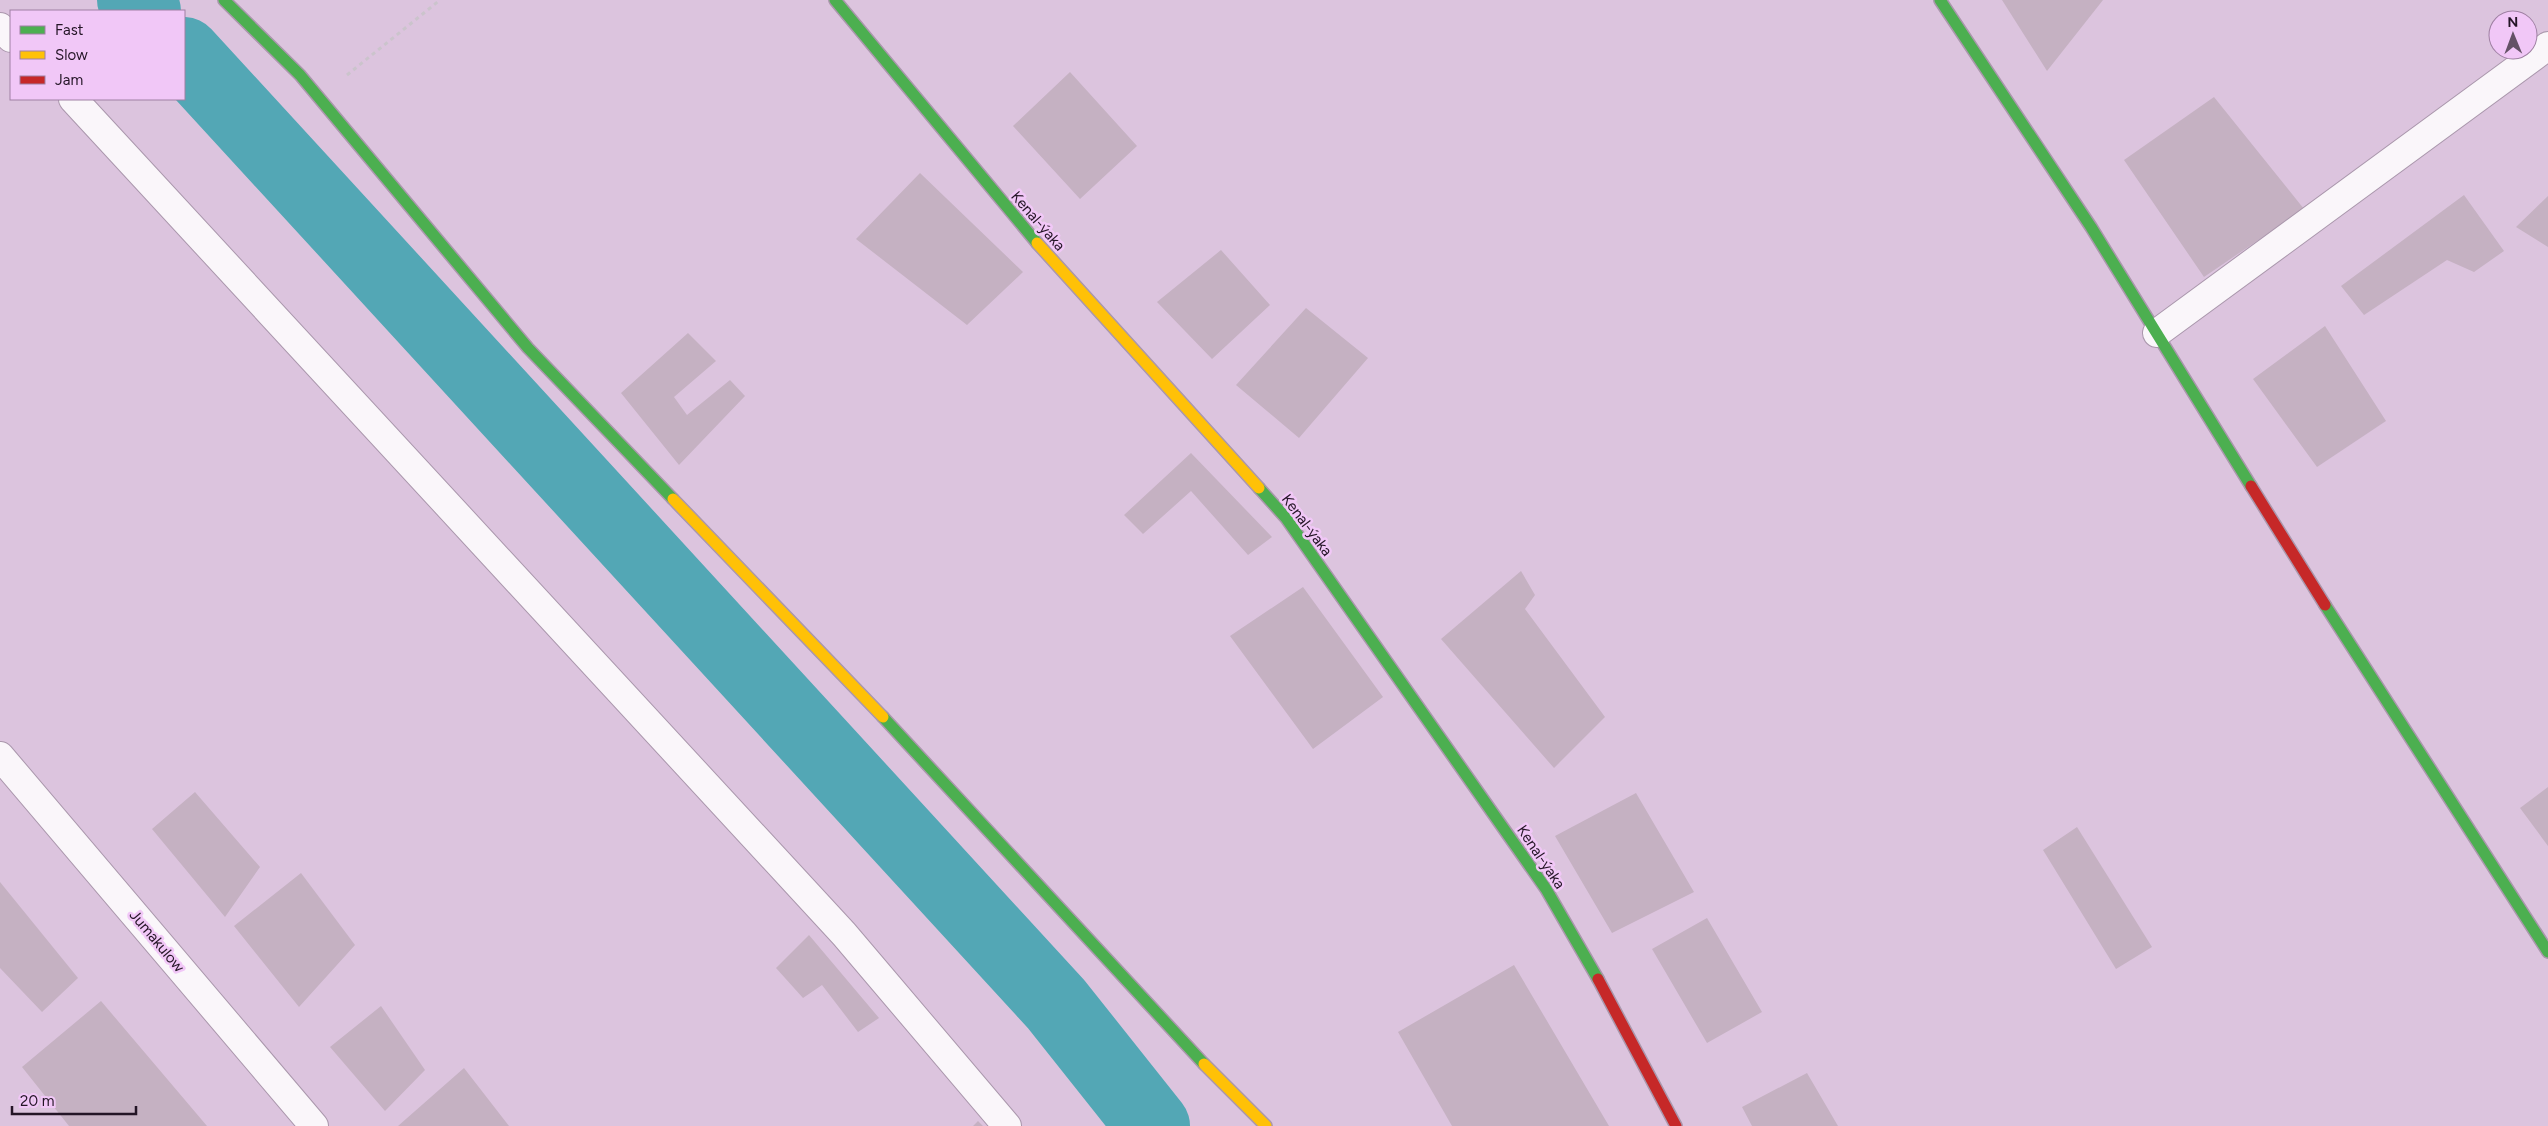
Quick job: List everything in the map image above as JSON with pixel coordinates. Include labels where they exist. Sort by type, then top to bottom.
[{"type":"street","points":[[224,0],[300,75],[528,348],[908,743],[1225,1087],[1266,1126]]},
{"type":"street","name":"Kenal-ýaka","points":[[835,0],[1016,220],[1286,518],[1546,889],[1627,1032],[1676,1126]]},
{"type":"street","points":[[1940,0],[2091,227],[2325,605],[2548,952]]},
{"type":"street","points":[[0,27],[10,37]]},
{"type":"street","points":[[2157,333],[2548,46]]},
{"type":"street","points":[[74,100],[844,934],[1008,1126]]},
{"type":"street","name":"Jumakulow","points":[[0,756],[314,1126]]},
{"type":"path","points":[[319,97],[440,0]]},
{"type":"building","points":[[2002,0],[2103,0],[2047,71]]},
{"type":"building","points":[[1070,72],[1137,146],[1080,199],[1013,126]]},
{"type":"building","points":[[2214,97],[2304,209],[2204,277],[2124,160]]},
{"type":"building","points":[[920,173],[1023,272],[967,325],[856,239]]},
{"type":"building","points":[[2464,195],[2504,251],[2474,272],[2447,260],[2364,315],[2341,286]]},
{"type":"building","points":[[2548,196],[2548,247],[2516,227]]},
{"type":"building","points":[[1221,250],[1270,305],[1212,359],[1157,302]]},
{"type":"building","points":[[1306,308],[1368,358],[1299,438],[1236,385]]},
{"type":"building","points":[[2325,326],[2386,421],[2317,467],[2253,379]]},
{"type":"building","points":[[688,333],[716,361],[674,397],[687,415],[730,380],[745,396],[679,465],[621,393]]},
{"type":"building","points":[[1191,453],[1272,537],[1248,555],[1191,491],[1143,534],[1124,515]]},
{"type":"building","points":[[1521,571],[1535,595],[1525,609],[1605,717],[1554,768],[1441,639]]},
{"type":"building","points":[[1303,587],[1383,697],[1313,749],[1230,636]]},
{"type":"building","points":[[2548,787],[2548,846],[2520,808]]},
{"type":"building","points":[[195,792],[260,867],[225,917],[152,829]]},
{"type":"building","points":[[1636,793],[1694,892],[1612,933],[1555,836]]},
{"type":"building","points":[[2077,827],[2152,947],[2116,969],[2043,850]]},
{"type":"building","points":[[301,873],[355,945],[299,1007],[234,926]]},
{"type":"building","points":[[0,882],[78,978],[42,1012],[0,968]]},
{"type":"building","points":[[1707,918],[1762,1012],[1707,1043],[1652,949]]},
{"type":"building","points":[[809,935],[879,1018],[858,1032],[822,985],[803,998],[776,968]]},
{"type":"building","points":[[1514,965],[1609,1126],[1452,1126],[1398,1032]]},
{"type":"building","points":[[101,1001],[207,1126],[69,1126],[22,1067]]},
{"type":"building","points":[[381,1006],[425,1070],[385,1111],[330,1047]]},
{"type":"building","points":[[464,1068],[509,1126],[398,1126]]},
{"type":"building","points":[[1807,1073],[1838,1126],[1752,1126],[1742,1107]]},
{"type":"building","points":[[978,1121],[983,1126],[973,1126]]},
{"type":"waterway","points":[[134,0],[143,10]]},
{"type":"waterway","points":[[185,55],[1056,1004],[1153,1126]]},
{"type":"traffic: fast","points":[[224,0],[300,75],[528,348],[673,499]]},
{"type":"traffic: fast","points":[[835,0],[1037,243]]},
{"type":"traffic: fast","points":[[1940,0],[2091,227],[2251,486]]},
{"type":"traffic: fast","points":[[1259,488],[1286,518],[1546,889],[1598,979]]},
{"type":"traffic: fast","points":[[2325,605],[2548,952]]},
{"type":"traffic: fast","points":[[883,717],[1204,1064]]},
{"type":"traffic: slow","points":[[1037,243],[1259,488]]},
{"type":"traffic: slow","points":[[673,499],[883,717]]},
{"type":"traffic: slow","points":[[1204,1064],[1266,1126]]},
{"type":"traffic: jam","points":[[2251,486],[2325,605]]},
{"type":"traffic: jam","points":[[1598,979],[1676,1126]]}]
